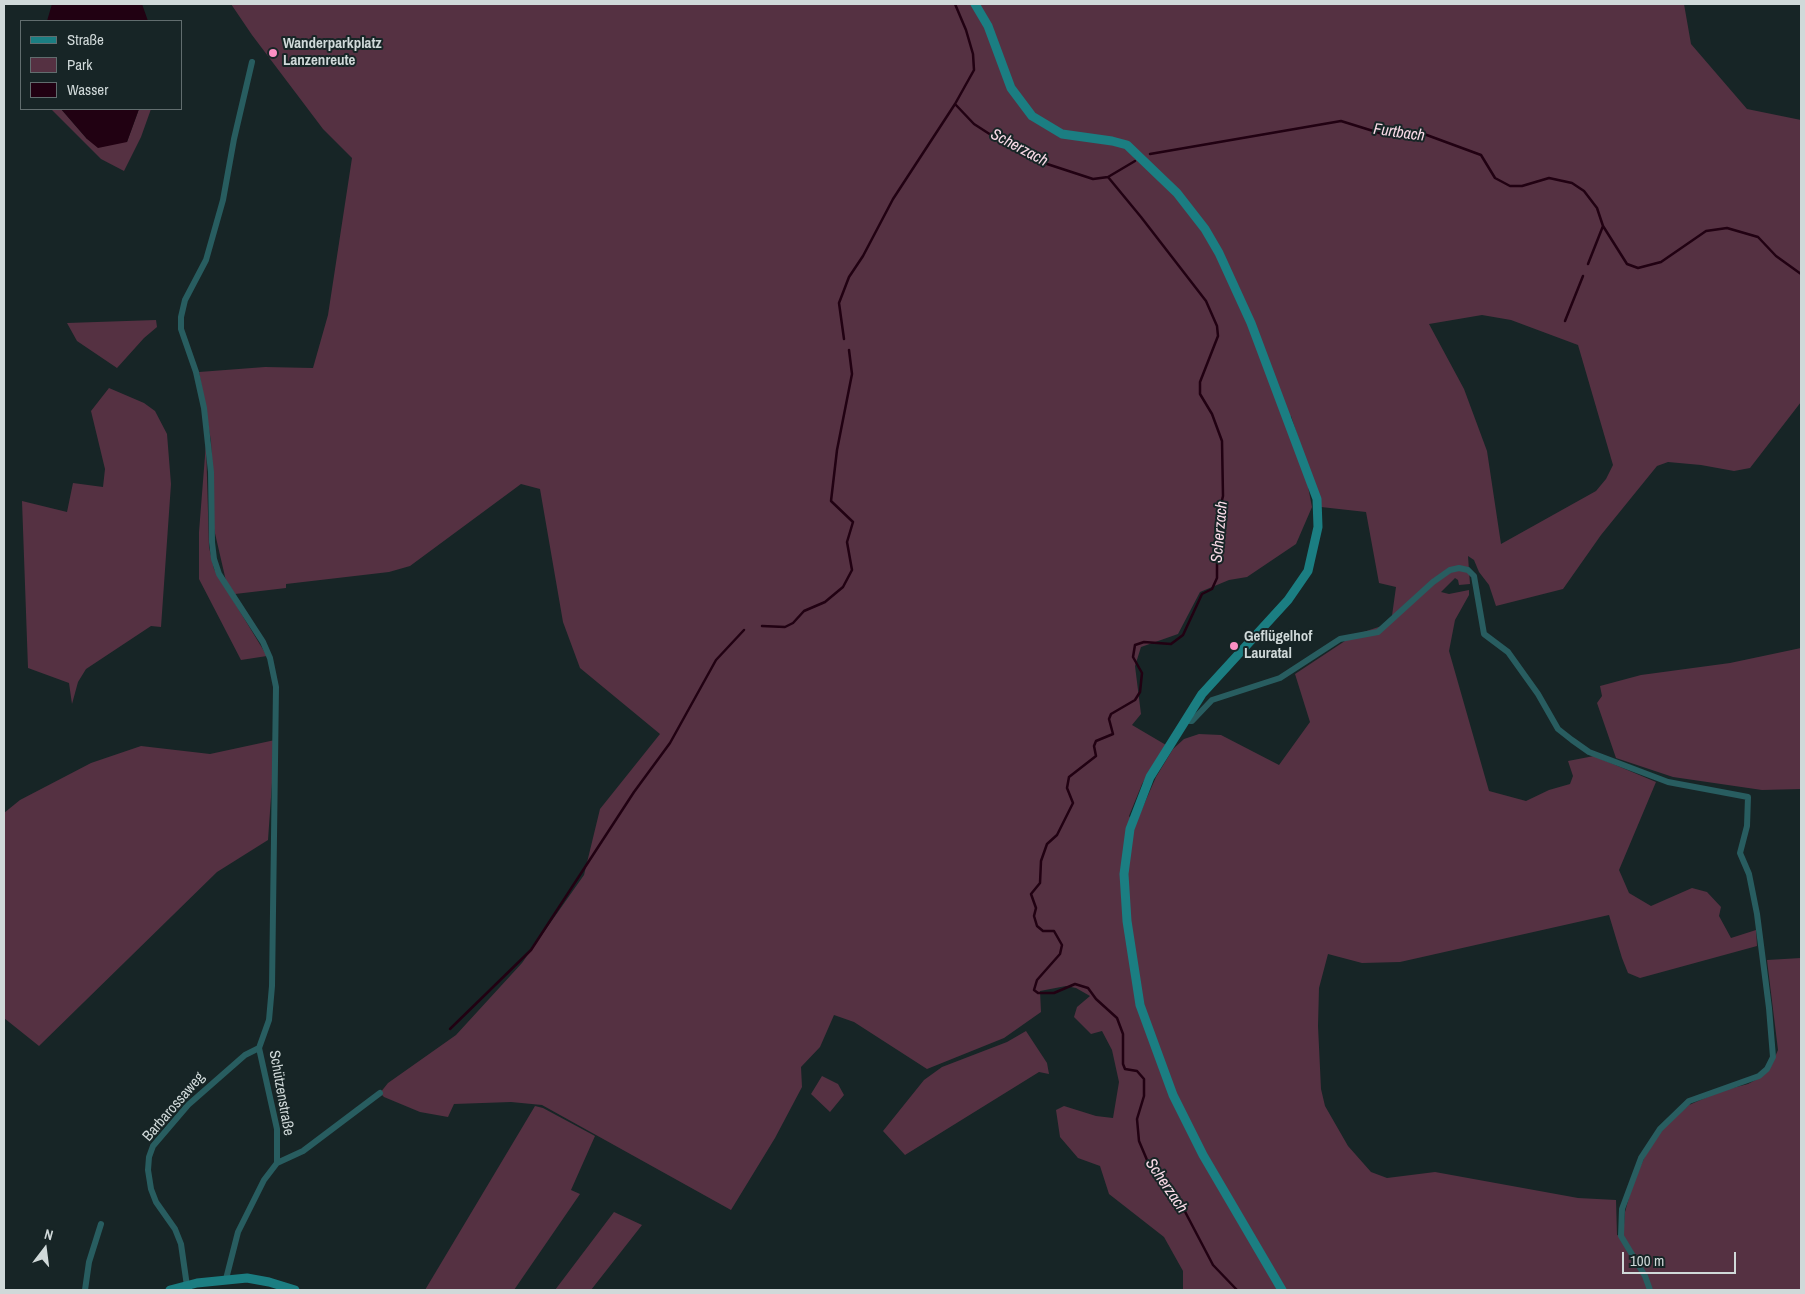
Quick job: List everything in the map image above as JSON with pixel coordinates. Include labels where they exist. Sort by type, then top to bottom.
[{"type":"street","points":[[976,4],[988,26],[1011,88],[1032,116],[1062,134],[1112,140],[1127,145],[1176,193],[1204,229],[1219,252],[1251,323],[1317,499],[1318,528],[1316,546],[1308,571],[1300,585],[1202,694],[1185,720],[1150,777],[1130,829],[1126,855],[1125,906],[1140,1004],[1173,1095],[1203,1155],[1282,1290]]},
{"type":"street","name":"Schützenstraße","points":[[252,62],[234,139],[223,200],[206,260],[185,300],[181,318],[182,329],[196,372],[205,418],[211,472],[214,559],[219,574],[263,642],[270,658],[276,687],[272,986],[269,1020],[259,1048],[277,1129],[277,1163]]},
{"type":"street","points":[[1185,720],[1192,721],[1212,700],[1280,678],[1340,639],[1378,632],[1433,582],[1450,570],[1460,568],[1468,570],[1474,576],[1484,634],[1508,652],[1538,694],[1558,729],[1589,752],[1668,782],[1748,797],[1748,826],[1740,853],[1749,874],[1757,914],[1773,1057],[1767,1069],[1758,1076],[1689,1101],[1660,1129],[1640,1158],[1622,1209],[1621,1236],[1645,1276],[1650,1290]]},
{"type":"street","name":"Barbarossaweg","points":[[187,1286],[181,1244],[175,1229],[156,1202],[151,1189],[148,1170],[149,1157],[161,1136],[196,1098],[245,1055],[259,1048]]},
{"type":"street","points":[[226,1279],[238,1232],[264,1180],[277,1163],[303,1152],[380,1093]]},
{"type":"street","points":[[85,1290],[89,1262],[101,1224]]},
{"type":"street","points":[[170,1290],[187,1286],[197,1287],[226,1279],[247,1278],[295,1290]]},
{"type":"green space","points":[[231,4],[1684,4],[1691,44],[1747,109],[1801,120],[1801,402],[1750,468],[1734,471],[1668,462],[1657,466],[1601,535],[1563,589],[1496,606],[1489,585],[1479,572],[1474,560],[1468,556],[1470,584],[1459,585],[1458,580],[1455,578],[1441,592],[1449,594],[1469,590],[1469,595],[1455,620],[1449,651],[1489,791],[1526,801],[1549,790],[1570,784],[1573,776],[1568,761],[1594,756],[1656,782],[1619,870],[1629,893],[1651,906],[1692,888],[1707,892],[1721,907],[1719,916],[1731,938],[1756,930],[1757,946],[1640,978],[1628,973],[1609,915],[1400,962],[1362,963],[1328,954],[1319,988],[1318,1026],[1321,1089],[1325,1106],[1348,1146],[1371,1172],[1387,1178],[1435,1172],[1578,1198],[1616,1200],[1617,1235],[1623,1237],[1625,1212],[1633,1183],[1650,1145],[1664,1127],[1689,1105],[1721,1091],[1748,1084],[1761,1077],[1771,1066],[1778,1050],[1767,960],[1801,958],[1801,1290],[1183,1290],[1183,1271],[1164,1237],[1109,1194],[1100,1166],[1078,1158],[1060,1137],[1056,1110],[1064,1106],[1096,1116],[1113,1118],[1119,1082],[1112,1050],[1102,1031],[1091,1034],[1074,1017],[1077,1007],[1090,996],[1076,988],[1066,986],[1040,991],[1041,1012],[1004,1038],[927,1069],[854,1022],[834,1015],[820,1047],[801,1067],[802,1087],[775,1138],[731,1210],[542,1105],[511,1102],[454,1104],[448,1117],[420,1112],[384,1097],[380,1093],[388,1083],[456,1035],[522,963],[584,875],[600,809],[660,734],[580,668],[563,622],[540,489],[521,484],[410,566],[389,572],[286,584],[286,588],[235,594],[226,581],[214,529],[211,441],[199,372],[265,367],[313,368],[328,315],[352,158],[323,129]],"holes":[[[1482,315],[1511,320],[1578,345],[1613,465],[1606,479],[1596,491],[1501,544],[1487,451],[1464,389],[1429,324]],[[1291,416],[1321,507],[1366,512],[1379,583],[1396,587],[1391,623],[1354,635],[1295,674],[1310,722],[1279,765],[1221,735],[1199,734],[1184,739],[1173,749],[1156,777],[1135,825],[1129,816],[1142,784],[1166,745],[1132,725],[1141,714],[1135,666],[1141,647],[1178,634],[1200,592],[1229,580],[1247,577],[1296,544],[1312,507],[1304,466],[1284,420]]]},
{"type":"green space","points":[[52,110],[62,110],[87,139],[127,142],[139,110],[151,110],[141,137],[124,171],[101,159]]},
{"type":"green space","points":[[156,320],[157,327],[144,338],[117,368],[77,341],[67,323]]},
{"type":"green space","points":[[109,388],[144,403],[155,411],[167,434],[171,484],[161,627],[151,626],[86,669],[78,682],[72,704],[69,683],[28,668],[22,501],[67,512],[73,483],[103,487],[105,469],[91,411]]},
{"type":"green space","points":[[206,443],[209,547],[214,569],[267,656],[241,660],[199,579],[199,532]]},
{"type":"green space","points":[[1801,648],[1801,789],[1762,790],[1673,777],[1616,758],[1597,703],[1602,696],[1600,686],[1641,675],[1730,663]]},
{"type":"green space","points":[[275,740],[268,840],[217,872],[39,1046],[4,1018],[4,813],[20,800],[91,763],[141,746],[210,754]]},
{"type":"green space","points":[[1026,1031],[1047,1063],[1049,1074],[1039,1072],[905,1155],[883,1131],[924,1080],[942,1067],[1007,1042]]},
{"type":"green space","points":[[822,1076],[838,1084],[844,1095],[830,1112],[811,1094]]},
{"type":"green space","points":[[535,1106],[543,1108],[595,1136],[571,1190],[580,1194],[514,1290],[425,1290]]},
{"type":"green space","points":[[614,1212],[642,1225],[591,1290],[555,1290]]},
{"type":"water","points":[[52,4],[142,4],[148,20],[47,20]]},
{"type":"water","points":[[62,110],[139,110],[127,142],[98,148],[87,139]]},
{"type":"waterway","name":"Scherzach","points":[[955,4],[966,30],[973,54],[974,70],[955,104],[974,124],[1005,144],[1041,162],[1093,179],[1108,177],[1206,301],[1217,326],[1218,336],[1200,382],[1200,394],[1212,414],[1222,441],[1223,496],[1217,521],[1222,545],[1217,556],[1217,578],[1212,589],[1202,594],[1183,635],[1171,644],[1144,642],[1135,645],[1133,657],[1142,673],[1140,692],[1135,700],[1111,714],[1109,719],[1113,734],[1096,741],[1094,746],[1096,756],[1069,777],[1067,788],[1073,803],[1057,835],[1047,844],[1041,861],[1040,883],[1031,894],[1036,908],[1034,916],[1037,926],[1043,931],[1054,931],[1062,945],[1060,954],[1037,980],[1034,990],[1038,993],[1054,993],[1075,984],[1088,988],[1096,999],[1117,1018],[1123,1034],[1123,1064],[1125,1069],[1137,1071],[1144,1079],[1144,1096],[1137,1119],[1139,1141],[1147,1160],[1162,1182],[1181,1204],[1213,1265],[1237,1290]]},
{"type":"waterway","points":[[844,339],[839,303],[849,277],[863,256],[893,199],[955,104]]},
{"type":"waterway","name":"Furtbach","points":[[1150,154],[1341,121],[1386,135],[1424,134],[1481,155],[1495,178],[1510,186],[1522,186],[1549,178],[1572,183],[1584,191],[1597,208],[1603,226],[1627,264],[1638,268],[1661,262],[1706,231],[1727,228],[1758,237],[1776,256],[1801,274]]},
{"type":"waterway","name":"Furtbach","points":[[1108,177],[1135,161]]},
{"type":"waterway","points":[[1588,264],[1603,226]]},
{"type":"waterway","points":[[1565,321],[1583,276]]},
{"type":"waterway","points":[[762,626],[785,627],[793,623],[804,611],[825,602],[843,587],[852,570],[847,542],[853,522],[831,501],[837,450],[852,374],[849,350]]},
{"type":"waterway","points":[[450,1029],[531,950],[634,792],[670,743],[716,660],[744,630]]},
{"type":"place","name":"Wanderparkplatz Lanzenreute","points":[[273,53]]},
{"type":"place","name":"Geflügelhof Lauratal","points":[[1234,646]]}]
